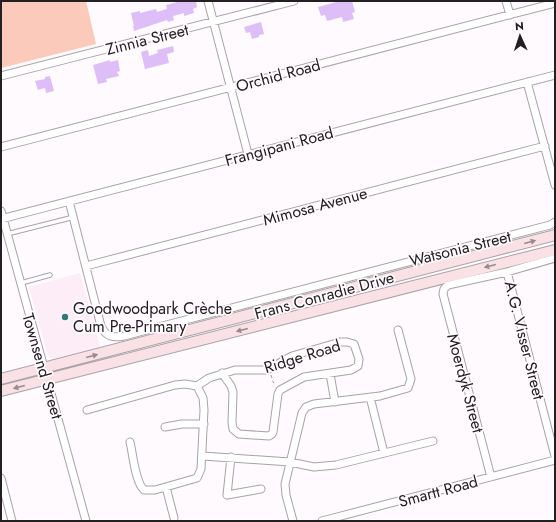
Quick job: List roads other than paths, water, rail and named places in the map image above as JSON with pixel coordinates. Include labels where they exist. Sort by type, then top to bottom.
[{"type":"main road","name":"Frans Conradie Drive","points":[[1,380],[555,235]]},
{"type":"main road","name":"Frans Conradie Drive","points":[[1,391],[555,250]]},
{"type":"street","points":[[208,1],[248,154]]},
{"type":"street","name":"Zinnia Street","points":[[1,76],[294,1]]},
{"type":"street","points":[[506,1],[510,15]]},
{"type":"street","name":"Orchid Road","points":[[1,147],[555,3]]},
{"type":"street","name":"Frangipani Road","points":[[2,216],[69,201],[555,75]]},
{"type":"street","points":[[527,82],[555,185]]},
{"type":"street","name":"Mimosa Avenue","points":[[86,266],[545,146]]},
{"type":"street","points":[[69,201],[86,266]]},
{"type":"street","name":"Townsend Street","points":[[2,216],[86,521]]},
{"type":"street","name":"Watsonia Street","points":[[86,266],[101,326],[105,334],[114,337],[124,336],[550,225],[555,222]]},
{"type":"street","points":[[507,272],[555,258]]},
{"type":"street","name":"Moerdyk Street","points":[[491,477],[443,294],[444,289],[448,285],[507,272]]},
{"type":"street","name":"A.G. Visser Street","points":[[507,272],[555,456]]},
{"type":"street","points":[[293,521],[285,489],[300,417],[304,410],[312,405],[370,397],[408,388],[411,383],[411,379],[398,330]]},
{"type":"street","name":"Ridge Road","points":[[197,386],[209,378],[222,373],[242,369],[268,369],[292,356],[340,342],[354,344],[359,359],[358,366],[354,370],[304,377],[280,390],[278,394],[272,434],[269,436],[239,434],[233,429],[233,392],[231,386],[222,373]]},
{"type":"street","name":"Ridge Road","points":[[330,374],[334,402]]},
{"type":"street","points":[[87,410],[175,385],[185,384],[197,386],[203,398],[204,424],[202,469],[197,478],[151,491],[144,490],[141,487],[130,442]]},
{"type":"street","points":[[370,397],[384,453]]},
{"type":"street","points":[[165,427],[182,424],[204,424]]},
{"type":"street","points":[[203,456],[290,462],[316,467],[336,465],[433,441]]},
{"type":"street","points":[[231,457],[227,495],[261,489]]},
{"type":"street","name":"Smartt Road","points":[[322,521],[555,460]]},
{"type":"street","points":[[1,478],[12,521]]},
{"type":"street","points":[[166,487],[174,518]]},
{"type":"lane","points":[[7,234],[74,217]]},
{"type":"lane","points":[[21,283],[50,275]]},
{"type":"place","name":"Goodwoodpark Crèche Cum Pre-Primary","points":[[65,317]]}]
